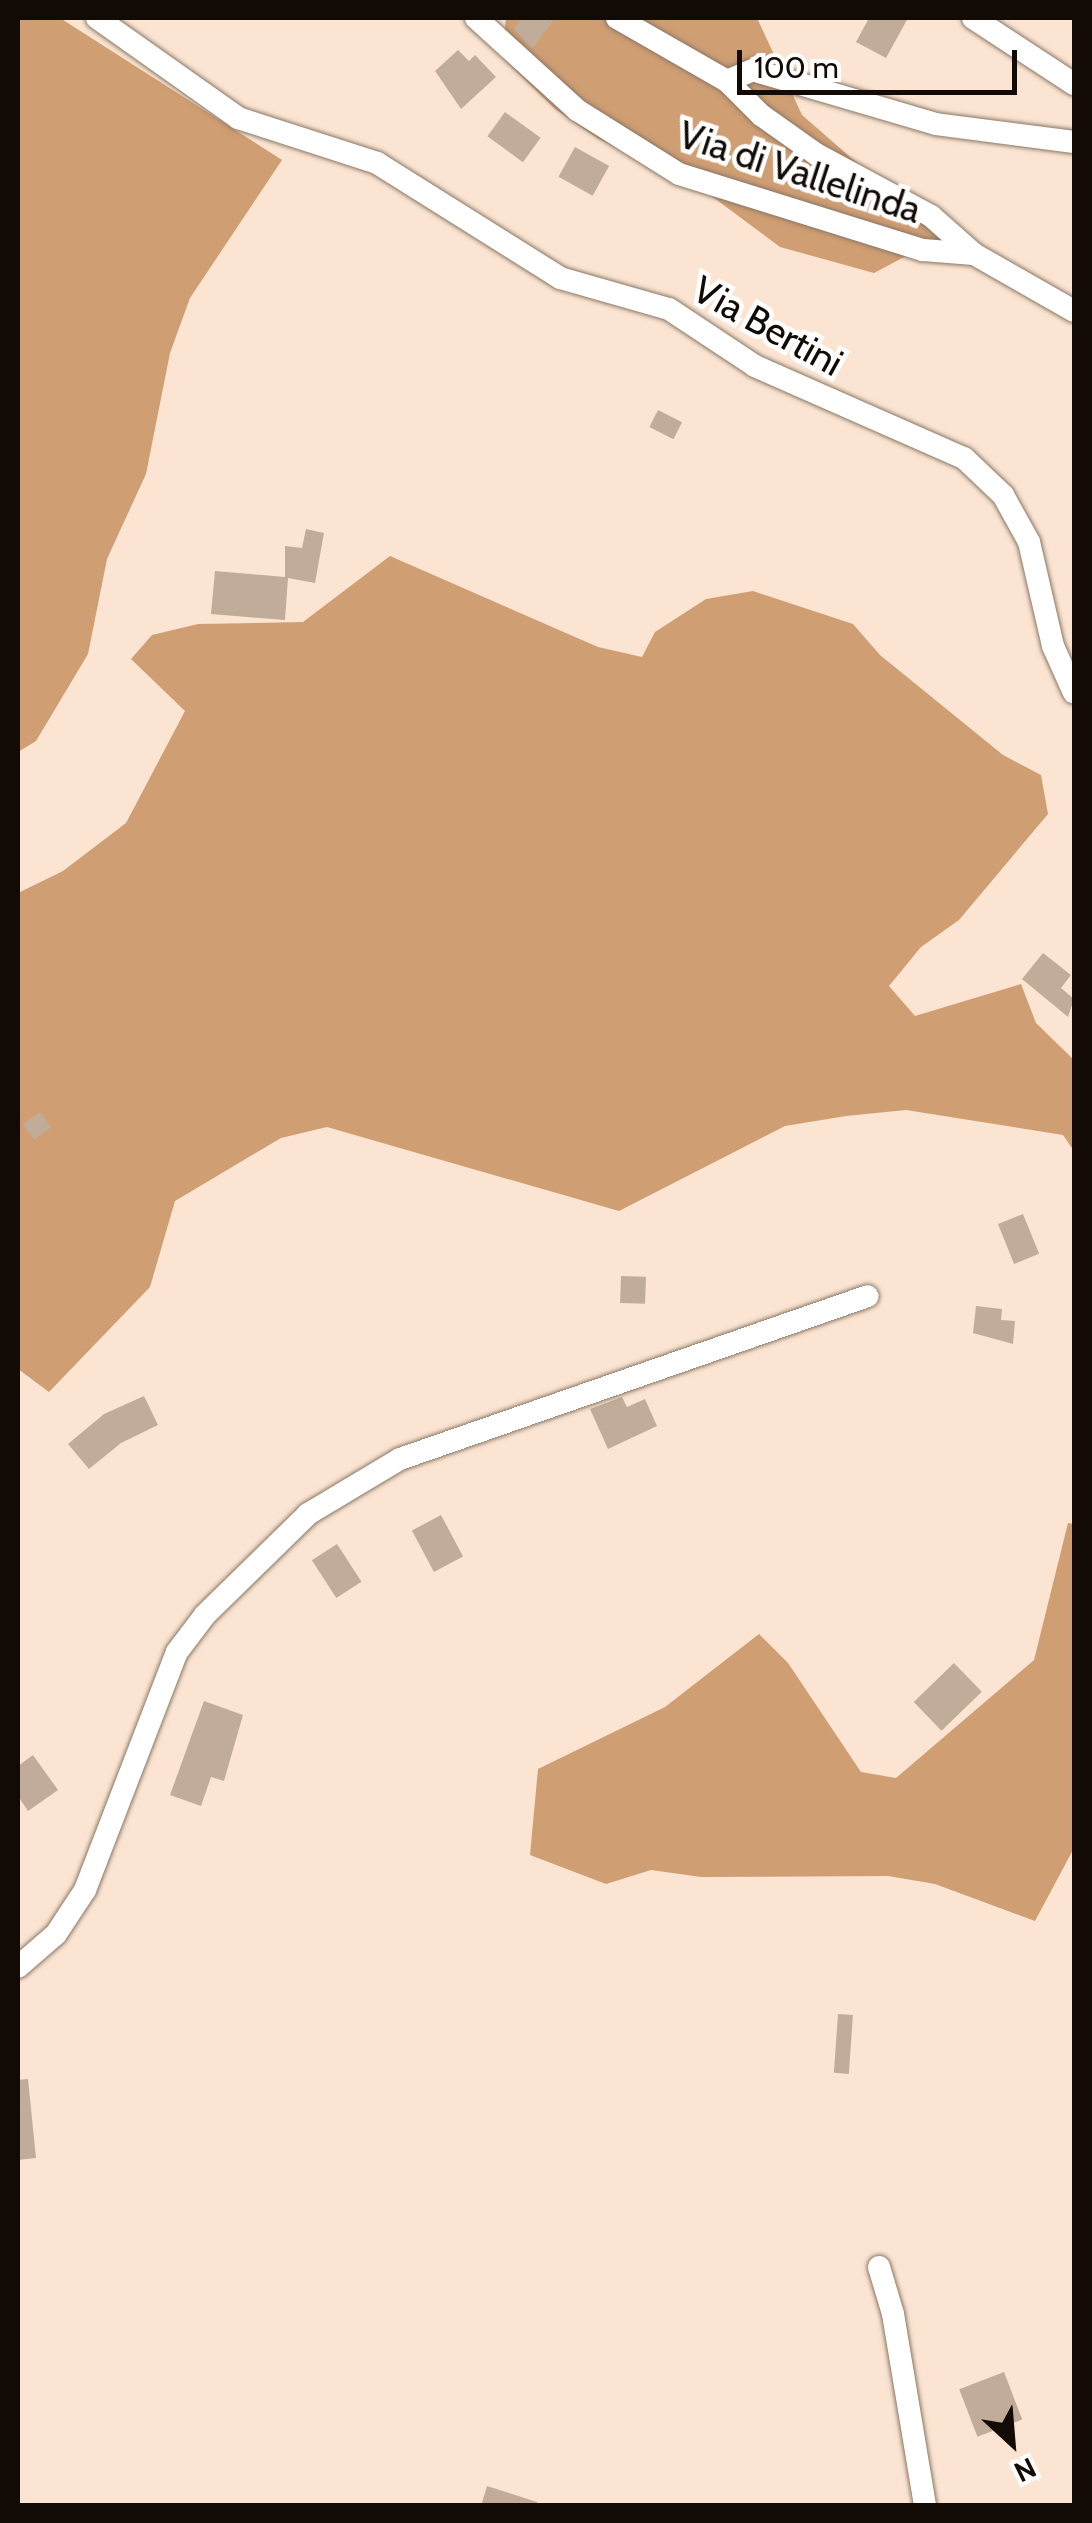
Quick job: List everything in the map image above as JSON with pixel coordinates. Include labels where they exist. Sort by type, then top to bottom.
[{"type":"street","name":"Via Bertini","points":[[98,18],[238,118],[377,163],[560,278],[670,309],[755,366],[964,458],[1003,495],[1029,542],[1054,646],[1074,693]]},
{"type":"street","name":"Via di Vallelinda","points":[[476,18],[577,110],[678,174],[923,250],[974,254]]},
{"type":"street","name":"Via di Vallelinda","points":[[617,18],[727,81],[767,120],[847,173],[942,223],[974,254],[1074,311]]},
{"type":"street","points":[[973,18],[1074,84]]},
{"type":"street","name":"Via di Vallelinda","points":[[727,81],[753,70],[922,120],[1074,142]]},
{"type":"street","points":[[18,1967],[56,1934],[85,1890],[178,1652],[205,1615],[319,1505],[413,1454],[866,1296]]},
{"type":"street","points":[[879,2266],[894,2314],[926,2506]]},
{"type":"shaded area","points":[[18,18],[60,18],[282,160],[190,298],[170,353],[146,474],[107,559],[88,654],[36,741],[18,752]]},
{"type":"shaded area","points":[[506,18],[757,18],[802,115],[942,237],[874,273],[780,247],[702,189],[597,138],[555,109],[502,57]]},
{"type":"shaded area","points":[[390,556],[598,647],[642,657],[655,632],[706,599],[753,591],[853,624],[880,655],[1003,755],[1041,775],[1048,814],[959,920],[921,947],[889,986],[915,1016],[1021,984],[1036,1023],[1074,1060],[1074,1151],[1063,1135],[906,1110],[846,1116],[785,1126],[619,1211],[327,1127],[281,1138],[175,1201],[150,1287],[49,1392],[18,1369],[18,893],[63,871],[126,823],[185,711],[131,659],[152,635],[198,624],[303,622]]},
{"type":"shaded area","points":[[1068,1523],[1074,1524],[1074,1848],[1035,1921],[935,1884],[888,1876],[701,1877],[651,1870],[606,1884],[530,1855],[538,1769],[665,1707],[759,1634],[788,1663],[861,1772],[896,1778],[1034,1660]]},
{"type":"building","points":[[524,18],[555,18],[532,49],[513,28]]},
{"type":"building","points":[[869,18],[908,18],[886,58],[856,42]]},
{"type":"building","points":[[458,50],[469,61],[475,55],[496,77],[461,109],[435,71]]},
{"type":"building","points":[[505,112],[541,138],[523,162],[487,136]]},
{"type":"building","points":[[575,147],[609,166],[593,196],[559,177]]},
{"type":"building","points":[[658,410],[682,422],[673,439],[649,427]]},
{"type":"building","points":[[306,529],[324,533],[315,583],[288,578],[285,620],[211,614],[215,571],[285,577],[285,546],[302,548]]},
{"type":"building","points":[[1043,953],[1071,975],[1061,988],[1074,999],[1068,1017],[1022,979]]},
{"type":"building","points":[[40,1112],[51,1127],[34,1140],[23,1124]]},
{"type":"building","points":[[1023,1214],[1039,1254],[1014,1264],[998,1224]]},
{"type":"building","points":[[621,1276],[646,1277],[645,1304],[620,1303]]},
{"type":"building","points":[[976,1306],[1002,1309],[1001,1320],[1015,1321],[1013,1344],[973,1333]]},
{"type":"building","points":[[144,1396],[158,1425],[121,1443],[89,1469],[68,1444],[104,1414]]},
{"type":"building","points":[[622,1397],[627,1407],[645,1399],[657,1426],[608,1449],[590,1409]]},
{"type":"building","points":[[441,1515],[463,1556],[434,1572],[412,1530]]},
{"type":"building","points":[[337,1544],[362,1582],[336,1598],[312,1560]]},
{"type":"building","points":[[954,1663],[982,1692],[942,1731],[914,1702]]},
{"type":"building","points":[[204,1701],[243,1715],[224,1781],[211,1777],[201,1806],[170,1795]]},
{"type":"building","points":[[33,1755],[58,1790],[28,1811],[18,1796],[18,1766]]},
{"type":"building","points":[[838,2014],[853,2015],[849,2074],[834,2073]]},
{"type":"building","points":[[28,2079],[36,2158],[18,2160],[18,2080]]},
{"type":"building","points":[[1004,2372],[1022,2420],[977,2437],[959,2389]]},
{"type":"building","points":[[487,2486],[537,2502],[537,2506],[481,2506]]}]
